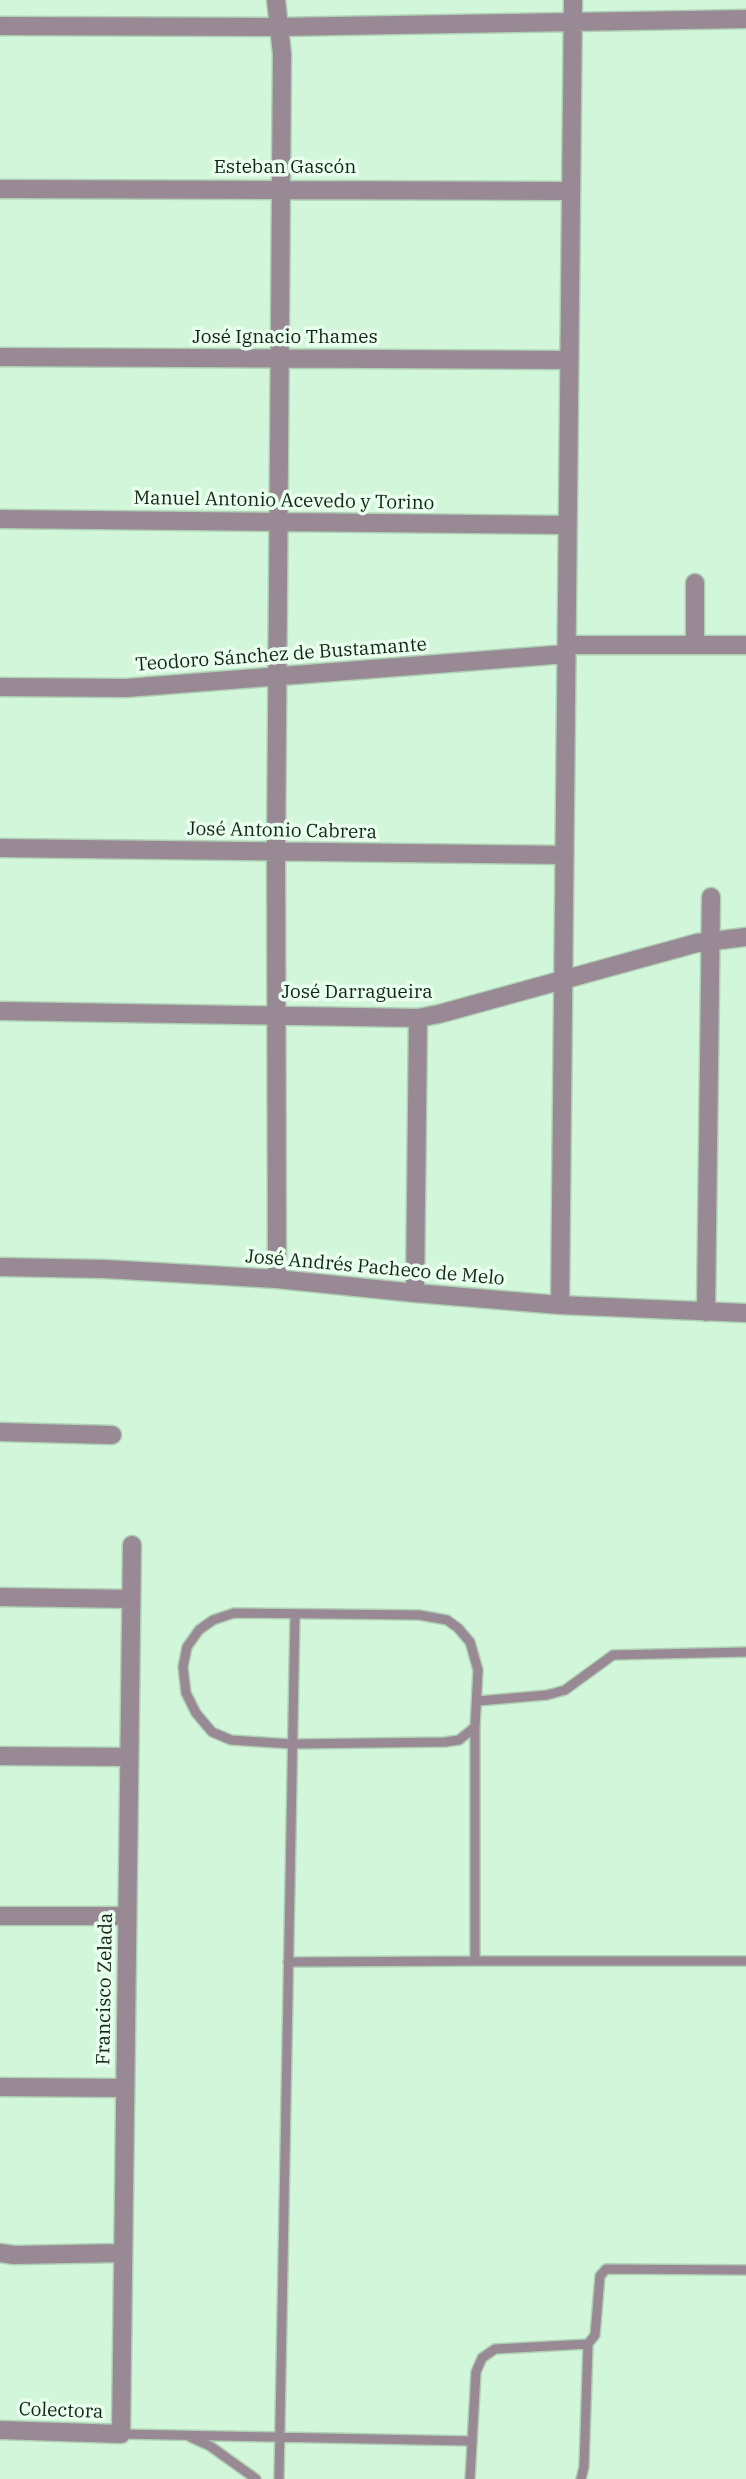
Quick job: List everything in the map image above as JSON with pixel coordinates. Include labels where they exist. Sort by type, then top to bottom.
[{"type":"street","points":[[276,0],[282,54],[276,852],[277,1279]]},
{"type":"street","points":[[560,1305],[573,0]]},
{"type":"street","points":[[0,26],[278,27],[746,19]]},
{"type":"street","name":"Esteban Gascón","points":[[0,189],[570,191]]},
{"type":"street","name":"José Ignacio Thames","points":[[0,357],[569,360]]},
{"type":"street","name":"Manuel Antonio Acevedo y Torino","points":[[0,519],[567,525]]},
{"type":"street","points":[[695,583],[695,644]]},
{"type":"street","name":"Teodoro Sánchez de Bustamante","points":[[0,687],[126,688],[566,650],[695,644],[746,645]]},
{"type":"street","name":"José Antonio Cabrera","points":[[0,848],[564,855]]},
{"type":"street","points":[[706,1312],[711,897]]},
{"type":"street","name":"José Darragueira","points":[[0,1011],[418,1018],[710,942],[746,937]]},
{"type":"street","points":[[415,1293],[418,1018]]},
{"type":"street","name":"José Andrés Pacheco de Melo","points":[[0,1268],[105,1269],[277,1279],[560,1305],[746,1313]]},
{"type":"street","points":[[0,1432],[112,1435]]},
{"type":"street","name":"Francisco Zelada","points":[[121,2434],[121,2253],[132,1545]]},
{"type":"street","points":[[0,1597],[130,1599]]},
{"type":"street","points":[[0,1756],[129,1757]]},
{"type":"street","points":[[0,1916],[127,1916]]},
{"type":"street","points":[[0,2087],[124,2088]]},
{"type":"street","points":[[0,2253],[121,2253]]},
{"type":"street","name":"Colectora","points":[[0,2430],[121,2434]]},
{"type":"lane","points":[[475,1727],[459,1740],[444,1742],[291,1744],[231,1740],[212,1732],[196,1713],[186,1693],[183,1667],[187,1647],[199,1630],[213,1620],[234,1613],[419,1615],[447,1620],[458,1628],[470,1642],[478,1670],[475,1727],[475,1961]]},
{"type":"lane","points":[[279,2479],[295,1614]]},
{"type":"lane","points":[[478,1701],[547,1695],[565,1690],[613,1655],[746,1652]]},
{"type":"lane","points":[[288,1962],[746,1961]]},
{"type":"lane","points":[[580,2479],[584,2467],[588,2344],[595,2335],[600,2276],[606,2269],[746,2270]]},
{"type":"lane","points":[[470,2479],[476,2372],[482,2358],[495,2349],[588,2344]]},
{"type":"lane","points":[[121,2434],[472,2441]]},
{"type":"lane","points":[[176,2434],[210,2446],[256,2479]]}]
